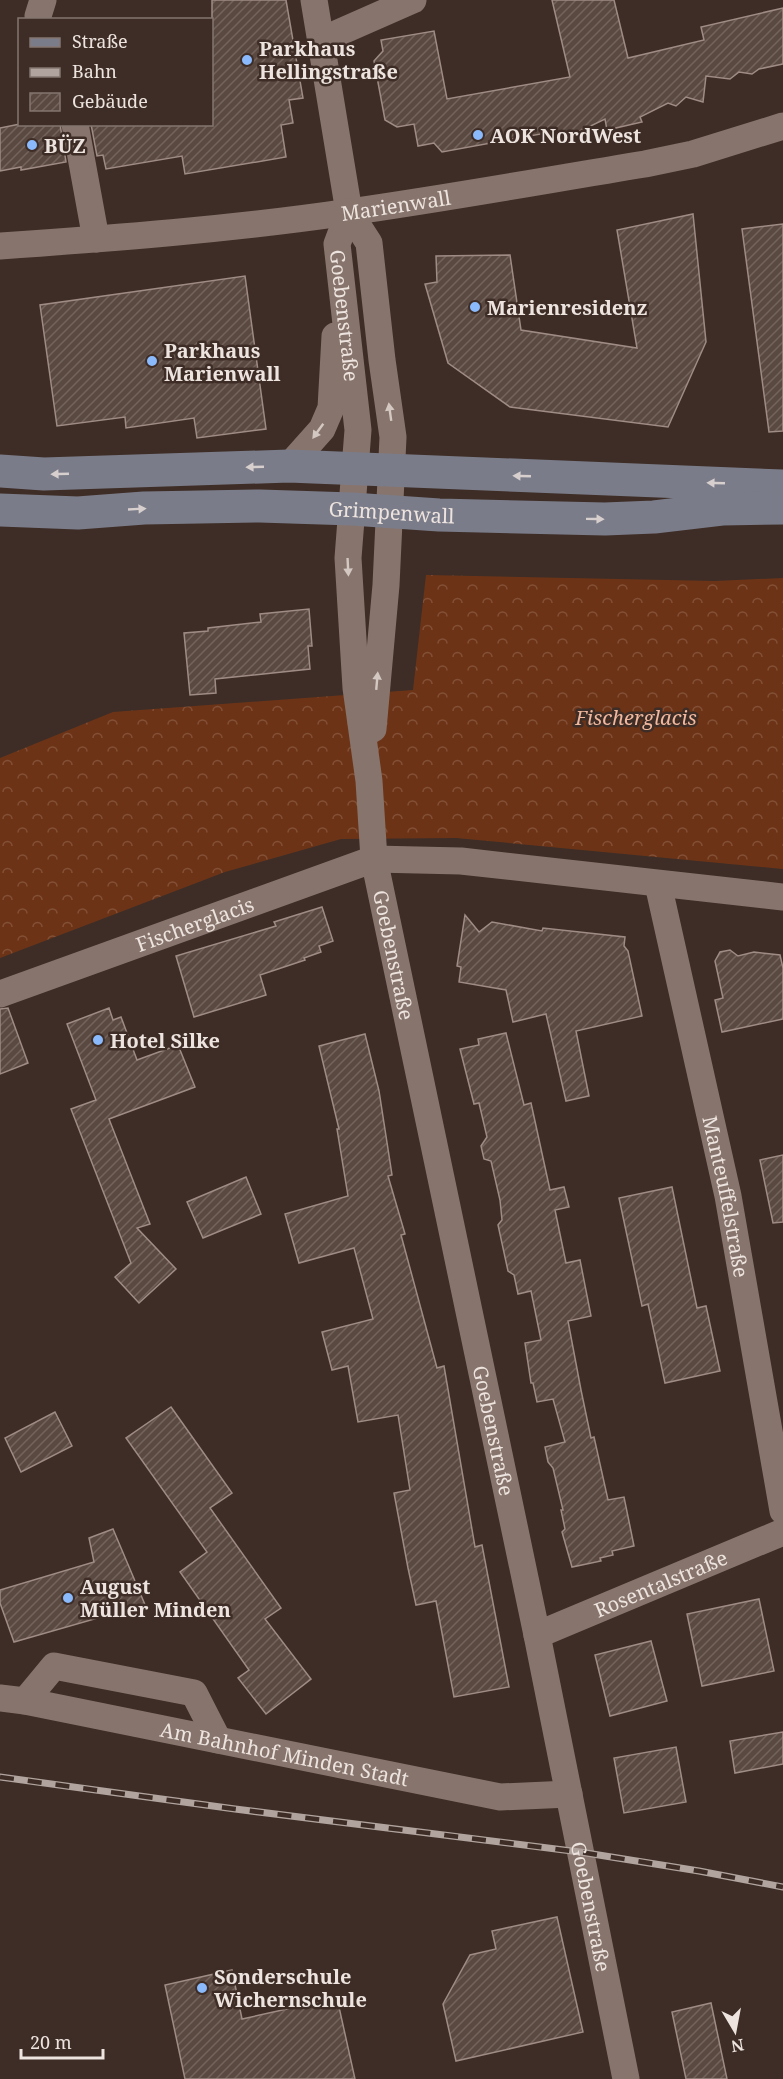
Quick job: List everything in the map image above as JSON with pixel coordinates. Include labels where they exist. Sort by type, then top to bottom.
[{"type":"street","points":[[314,0],[349,212]]},
{"type":"street","points":[[322,40],[413,0]]},
{"type":"street","points":[[75,126],[96,239]]},
{"type":"street","name":"Marienwall","points":[[0,246],[96,239],[349,212],[645,164],[693,154],[783,126]]},
{"type":"street","name":"Goebenstraße","points":[[349,212],[337,244],[358,430],[348,558],[356,688],[369,781],[374,859],[537,1635],[626,2079]]},
{"type":"street","name":"Goebenstraße","points":[[349,212],[369,243],[392,430],[390,511],[369,781]]},
{"type":"street","points":[[289,466],[322,429],[331,408],[340,272]]},
{"type":"street","name":"Grimpenwall","points":[[0,471],[44,474],[289,466],[783,486]]},
{"type":"street","name":"Grimpenwall","points":[[0,510],[49,513],[260,506],[439,515],[605,519],[654,517],[722,509],[783,508]]},
{"type":"street","name":"Fischerglacis","points":[[0,994],[374,859],[461,861],[783,897]]},
{"type":"street","name":"Manteuffelstraße","points":[[658,884],[728,1196],[783,1512]]},
{"type":"street","name":"Rosentalstraße","points":[[537,1635],[783,1532]]},
{"type":"street","points":[[12,1699],[54,1666],[194,1693],[218,1740]]},
{"type":"street","name":"Am Bahnhof Minden Stadt","points":[[12,1699],[500,1797],[569,1794]]},
{"type":"green space","name":"Fischerglacis","points":[[426,575],[715,581],[783,578],[783,869],[456,838],[341,839],[225,872],[0,958],[0,758],[113,712],[413,690]]},
{"type":"building","name":"Parkhaus Hellingstraße","points":[[212,0],[286,0],[303,98],[289,100],[293,123],[281,125],[286,157],[185,174],[182,156],[106,169],[103,155],[97,156],[91,126],[213,126]]},
{"type":"building","points":[[552,0],[614,0],[628,58],[704,40],[701,27],[783,8],[783,64],[759,69],[752,74],[739,72],[730,79],[706,76],[703,102],[686,97],[676,106],[668,103],[640,117],[642,122],[607,130],[605,119],[576,133],[552,137],[551,132],[442,152],[434,143],[418,146],[414,124],[397,127],[385,120],[374,61],[383,51],[381,40],[434,31],[447,99],[570,77]]},
{"type":"building","name":"BÜZ","points":[[18,124],[60,126],[66,162],[21,170],[21,167],[0,171],[0,128]]},
{"type":"building","name":"Marienresidenz","points":[[693,214],[706,342],[668,427],[510,407],[448,363],[425,284],[437,282],[436,256],[510,255],[521,330],[637,348],[617,230]]},
{"type":"building","points":[[783,224],[783,431],[769,432],[742,229]]},
{"type":"building","name":"Parkhaus Marienwall","points":[[245,276],[266,429],[197,438],[194,418],[126,428],[125,417],[57,426],[40,305]]},
{"type":"building","points":[[309,609],[312,646],[308,646],[310,669],[215,679],[216,693],[190,695],[184,633],[261,622],[260,614]]},
{"type":"building","points":[[322,907],[333,941],[319,946],[321,952],[304,958],[305,960],[260,975],[266,995],[194,1017],[176,956],[276,926],[274,922]]},
{"type":"building","points":[[465,915],[479,932],[492,922],[542,931],[543,928],[625,937],[624,946],[628,951],[642,1016],[576,1031],[589,1096],[566,1101],[546,1014],[513,1022],[506,990],[459,982],[461,967],[457,966]]},
{"type":"building","points":[[730,950],[738,956],[754,952],[780,955],[783,968],[783,1019],[722,1032],[715,1000],[723,998],[715,961],[720,952]]},
{"type":"building","points":[[8,1008],[28,1063],[0,1074],[0,1009]]},
{"type":"building","points":[[109,1008],[113,1020],[121,1017],[137,1060],[178,1045],[195,1087],[109,1119],[150,1224],[137,1228],[176,1269],[139,1303],[115,1277],[131,1263],[71,1109],[96,1100],[67,1024]]},
{"type":"building","points":[[506,1033],[524,1105],[531,1103],[550,1190],[564,1187],[569,1207],[555,1210],[566,1263],[580,1260],[591,1316],[568,1321],[581,1390],[608,1500],[624,1497],[634,1546],[612,1551],[613,1555],[600,1558],[601,1561],[572,1567],[562,1532],[565,1529],[561,1510],[563,1510],[553,1468],[548,1462],[545,1447],[565,1442],[553,1399],[537,1402],[533,1383],[531,1383],[525,1343],[541,1340],[531,1291],[518,1294],[514,1275],[508,1271],[498,1225],[502,1220],[500,1200],[491,1161],[484,1159],[481,1146],[487,1137],[479,1103],[474,1104],[460,1049],[479,1045],[478,1039]]},
{"type":"building","points":[[365,1034],[379,1091],[392,1175],[388,1176],[405,1234],[401,1235],[437,1368],[444,1366],[475,1547],[482,1545],[509,1687],[454,1697],[436,1601],[416,1605],[408,1568],[394,1493],[410,1490],[398,1415],[358,1422],[348,1366],[332,1370],[322,1332],[373,1319],[354,1248],[299,1263],[285,1214],[348,1196],[337,1129],[339,1129],[319,1046]]},
{"type":"building","points":[[783,1155],[783,1222],[773,1223],[760,1160]]},
{"type":"building","points":[[246,1177],[261,1214],[203,1238],[187,1202]]},
{"type":"building","points":[[672,1187],[697,1308],[706,1306],[720,1371],[665,1383],[648,1304],[642,1306],[619,1198]]},
{"type":"building","points":[[171,1407],[232,1493],[210,1508],[281,1608],[265,1619],[311,1679],[266,1714],[238,1678],[249,1670],[180,1572],[207,1552],[126,1438]]},
{"type":"building","points":[[55,1412],[72,1446],[21,1472],[5,1438]]},
{"type":"building","points":[[113,1529],[146,1607],[124,1614],[122,1611],[14,1642],[0,1603],[0,1590],[94,1562],[89,1538]]},
{"type":"building","points":[[759,1599],[774,1671],[702,1686],[687,1614]]},
{"type":"building","points":[[651,1641],[667,1701],[610,1716],[595,1655]]},
{"type":"building","points":[[783,1732],[783,1764],[735,1773],[730,1741]]},
{"type":"building","points":[[676,1747],[686,1802],[624,1813],[614,1758]]},
{"type":"building","points":[[557,1917],[583,2032],[456,2061],[443,2004],[470,1955],[496,1949],[492,1931]]},
{"type":"building","points":[[232,1970],[242,2019],[337,1998],[355,2079],[185,2079],[165,1985]]},
{"type":"building","points":[[711,2003],[727,2079],[686,2079],[672,2012]]},
{"type":"railway","points":[[0,1777],[580,1852],[783,1887]]},
{"type":"place","name":"Parkhaus Hellingstraße","points":[[247,60]]},
{"type":"place","name":"AOK NordWest","points":[[478,135]]},
{"type":"place","name":"BÜZ","points":[[32,145]]},
{"type":"place","name":"Marienresidenz","points":[[475,307]]},
{"type":"place","name":"Parkhaus Marienwall","points":[[152,361]]},
{"type":"place","name":"Hotel Silke","points":[[98,1040]]},
{"type":"place","name":"August Müller Minden","points":[[68,1598]]},
{"type":"place","name":"Sonderschule Wichernschule","points":[[202,1988]]}]
